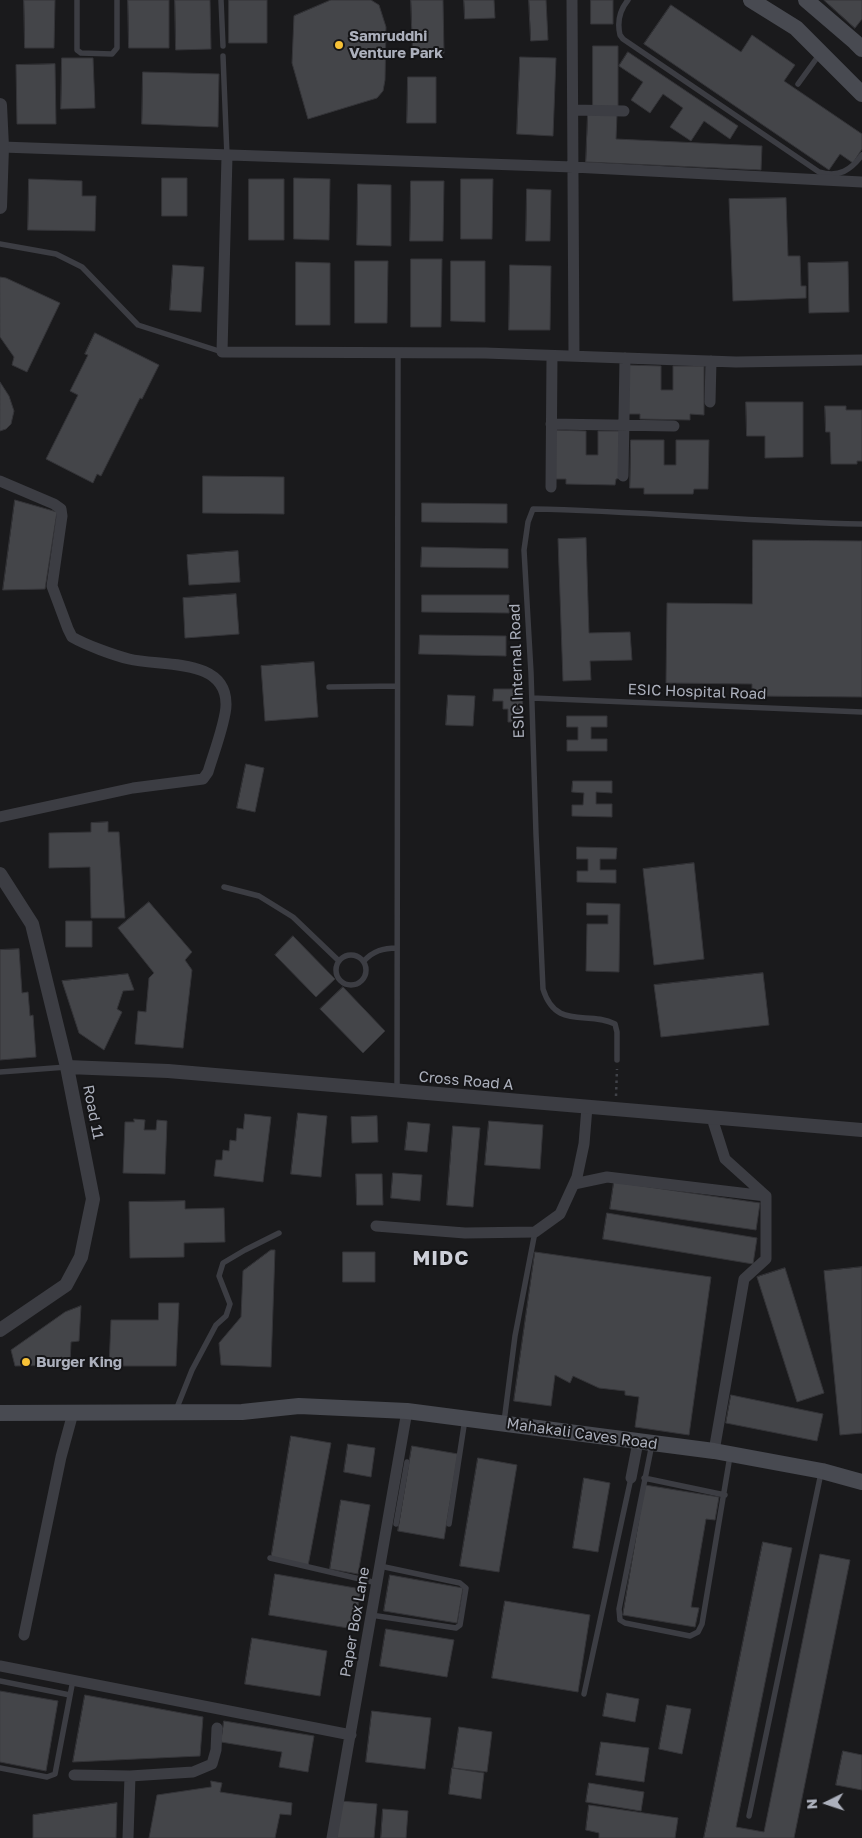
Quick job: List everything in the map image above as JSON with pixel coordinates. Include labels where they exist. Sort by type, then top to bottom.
[{"type":"main road","points":[[751,0],[796,28],[862,94]]},
{"type":"main road","points":[[806,0],[862,49]]},
{"type":"main road","name":"Mahakali Caves Road","points":[[0,1413],[242,1412],[299,1406],[407,1411],[722,1452],[822,1470],[862,1482]]},
{"type":"street","points":[[572,0],[574,356]]},
{"type":"street","points":[[0,105],[2,148],[0,204]]},
{"type":"street","points":[[573,110],[624,110]]},
{"type":"street","points":[[2,148],[573,167],[862,182]]},
{"type":"street","points":[[226,156],[222,352],[574,356],[710,361],[862,360]]},
{"type":"street","points":[[551,487],[552,356]]},
{"type":"street","points":[[623,476],[625,358]]},
{"type":"street","points":[[710,361],[710,402]]},
{"type":"street","points":[[551,424],[674,426]]},
{"type":"street","points":[[0,481],[60,508],[62,516],[52,586],[72,636],[129,659],[195,668],[206,672],[215,677],[224,690],[226,698],[225,711],[206,777],[201,780],[133,788],[0,817]]},
{"type":"street","points":[[0,810],[127,781],[131,782],[133,788]]},
{"type":"street","name":"Road 11","points":[[0,874],[32,924],[67,1067],[92,1199],[81,1257],[66,1284],[0,1330]]},
{"type":"street","name":"Cross Road A","points":[[67,1067],[168,1071],[862,1130]]},
{"type":"street","points":[[376,1226],[465,1233],[535,1232],[560,1214],[577,1177],[584,1144],[587,1107]]},
{"type":"street","points":[[712,1118],[725,1159],[766,1196],[766,1259],[744,1280],[722,1452]]},
{"type":"street","points":[[574,1184],[607,1177],[766,1196]]},
{"type":"street","name":"Paper Box Lane","points":[[332,1838],[380,1566],[397,1507],[407,1411]]},
{"type":"street","points":[[24,1635],[61,1457],[73,1413]]},
{"type":"street","points":[[630,1478],[645,1443]]},
{"type":"street","points":[[0,1666],[351,1735]]},
{"type":"street","points":[[74,1775],[130,1776],[193,1772],[212,1764],[216,1750],[217,1728]]},
{"type":"street","points":[[128,1838],[130,1776]]},
{"type":"lane","points":[[77,0],[77,50],[81,53],[112,54],[117,48],[117,0]]},
{"type":"lane","points":[[221,0],[223,46]]},
{"type":"lane","points":[[628,0],[622,7],[618,25],[623,39],[819,172],[826,174],[845,171],[853,167],[862,155]]},
{"type":"lane","points":[[798,84],[820,52]]},
{"type":"lane","points":[[223,56],[226,156]]},
{"type":"lane","points":[[0,244],[56,254],[82,267],[138,325],[222,352]]},
{"type":"lane","points":[[396,1091],[398,353]]},
{"type":"lane","name":"ESIC Internal Road","points":[[617,1060],[618,1032],[615,1024],[606,1019],[578,1019],[565,1015],[554,1009],[547,1001],[543,989],[532,698],[524,550],[528,522],[533,509],[800,523],[862,524]]},
{"type":"lane","points":[[329,687],[397,686]]},
{"type":"lane","name":"ESIC Hospital Road","points":[[532,698],[862,712]]},
{"type":"lane","points":[[224,887],[259,896],[293,917],[339,962]]},
{"type":"lane","points":[[364,961],[368,956],[384,948],[397,948]]},
{"type":"lane","points":[[356,955],[364,961],[366,970],[363,979],[355,984],[345,983],[338,976],[337,966],[342,958],[356,955]]},
{"type":"lane","points":[[0,1072],[67,1067]]},
{"type":"lane","points":[[504,1424],[515,1336],[535,1232]]},
{"type":"lane","points":[[175,1412],[192,1370],[216,1325],[226,1316],[230,1304],[219,1276],[223,1263],[279,1233]]},
{"type":"lane","points":[[449,1524],[465,1419]]},
{"type":"lane","points":[[645,1443],[644,1478],[619,1609],[620,1620],[625,1623],[690,1636],[698,1632],[702,1624],[725,1495],[722,1452]]},
{"type":"lane","points":[[396,1524],[397,1507],[407,1462]]},
{"type":"lane","points":[[749,1816],[822,1470]]},
{"type":"lane","points":[[584,1694],[630,1478]]},
{"type":"lane","points":[[644,1478],[725,1495]]},
{"type":"lane","points":[[270,1558],[377,1583]]},
{"type":"lane","points":[[371,1615],[456,1628],[460,1625],[466,1588],[460,1583],[380,1566]]},
{"type":"lane","points":[[0,1768],[47,1777],[54,1774],[73,1680]]},
{"type":"lane","points":[[0,1681],[70,1695]]},
{"type":"path","points":[[616,1110],[617,1060]]},
{"type":"building","points":[[24,0],[55,0],[54,48],[25,48]]},
{"type":"building","points":[[128,0],[169,0],[169,48],[129,48]]},
{"type":"building","points":[[175,0],[210,0],[211,49],[176,50]]},
{"type":"building","points":[[229,0],[267,0],[267,43],[229,43]]},
{"type":"building","name":"Samruddhi Venture Park","points":[[331,0],[371,0],[379,5],[386,27],[383,91],[377,98],[308,119],[292,63],[294,16]]},
{"type":"building","points":[[411,0],[443,0],[444,53],[413,54]]},
{"type":"building","points":[[464,0],[494,0],[495,18],[465,19]]},
{"type":"building","points":[[529,0],[546,0],[548,40],[531,41]]},
{"type":"building","points":[[591,0],[613,0],[613,24],[591,24]]},
{"type":"building","points":[[824,0],[862,0],[862,19],[855,28]]},
{"type":"building","points":[[671,5],[741,52],[752,35],[795,65],[784,81],[862,134],[862,149],[853,163],[840,154],[829,170],[644,44]]},
{"type":"building","points":[[593,46],[618,46],[618,110],[593,111]]},
{"type":"building","points":[[628,52],[738,126],[730,139],[704,121],[691,141],[670,127],[683,108],[663,94],[650,113],[631,100],[643,82],[619,66]]},
{"type":"building","points":[[520,57],[556,58],[553,136],[517,134]]},
{"type":"building","points":[[62,58],[93,58],[95,108],[61,109]]},
{"type":"building","points":[[55,64],[56,124],[17,124],[16,65]]},
{"type":"building","points":[[143,72],[219,74],[218,127],[142,124]]},
{"type":"building","points":[[408,77],[436,77],[436,123],[407,123]]},
{"type":"building","points":[[588,113],[617,114],[616,139],[762,146],[761,170],[586,162]]},
{"type":"building","points":[[162,178],[187,178],[187,216],[162,216]]},
{"type":"building","points":[[294,178],[330,179],[329,240],[294,239]]},
{"type":"building","points":[[29,179],[82,181],[82,196],[96,196],[95,231],[28,230]]},
{"type":"building","points":[[249,179],[284,179],[284,240],[249,240]]},
{"type":"building","points":[[461,179],[493,179],[492,239],[461,239]]},
{"type":"building","points":[[411,181],[444,181],[443,241],[410,241]]},
{"type":"building","points":[[358,184],[391,185],[391,246],[357,245]]},
{"type":"building","points":[[527,189],[551,190],[550,241],[526,241]]},
{"type":"building","points":[[786,198],[788,256],[800,256],[801,286],[806,286],[806,298],[733,301],[729,199]]},
{"type":"building","points":[[411,259],[442,259],[441,327],[411,327]]},
{"type":"building","points":[[355,261],[388,261],[387,323],[355,323]]},
{"type":"building","points":[[451,261],[485,261],[485,322],[451,321]]},
{"type":"building","points":[[296,262],[330,263],[330,325],[296,325]]},
{"type":"building","points":[[848,262],[849,312],[809,313],[808,263]]},
{"type":"building","points":[[173,265],[204,267],[201,312],[170,310]]},
{"type":"building","points":[[510,265],[551,266],[550,330],[509,330]]},
{"type":"building","points":[[0,277],[60,303],[27,372],[12,365],[14,357],[0,337]]},
{"type":"building","points":[[95,333],[159,365],[142,399],[140,398],[101,476],[97,474],[93,483],[46,459],[78,395],[70,391],[88,355],[85,354]]},
{"type":"building","points":[[627,365],[661,366],[661,390],[673,390],[673,366],[704,366],[704,415],[690,414],[690,420],[640,419],[640,414],[627,414]]},
{"type":"building","points":[[0,382],[9,396],[14,411],[11,424],[6,429],[0,431]]},
{"type":"building","points":[[746,402],[803,402],[803,457],[765,458],[765,436],[747,436]]},
{"type":"building","points":[[825,406],[846,406],[846,410],[862,410],[862,461],[857,461],[857,464],[831,464],[830,432],[826,432]]},
{"type":"building","points":[[553,430],[586,431],[586,455],[598,455],[598,431],[623,431],[622,478],[616,479],[615,485],[566,484],[566,479],[552,479]]},
{"type":"building","points":[[631,440],[664,440],[664,465],[676,465],[676,440],[709,440],[708,489],[694,489],[693,494],[644,494],[644,488],[630,488]]},
{"type":"building","points":[[203,476],[284,477],[284,514],[203,513]]},
{"type":"building","points":[[15,500],[57,512],[45,589],[3,590]]},
{"type":"building","points":[[422,503],[507,504],[507,523],[422,522]]},
{"type":"building","points":[[586,538],[589,633],[630,632],[632,660],[590,661],[591,680],[563,681],[558,539]]},
{"type":"building","points":[[753,540],[862,541],[862,697],[752,696],[752,684],[666,683],[667,603],[752,604]]},
{"type":"building","points":[[422,547],[508,549],[508,568],[421,567]]},
{"type":"building","points":[[238,551],[240,582],[189,585],[187,555]]},
{"type":"building","points":[[236,594],[239,634],[185,638],[183,598]]},
{"type":"building","points":[[422,595],[509,595],[509,613],[422,612]]},
{"type":"building","points":[[420,635],[506,636],[506,656],[419,654]]},
{"type":"building","points":[[314,662],[318,717],[265,721],[261,666]]},
{"type":"building","points":[[494,689],[523,689],[522,722],[508,722],[508,709],[503,709],[503,701],[493,701]]},
{"type":"building","points":[[448,695],[475,696],[473,726],[446,725]]},
{"type":"building","points":[[567,716],[607,716],[607,727],[591,727],[591,739],[607,739],[607,751],[567,751],[567,740],[578,740],[578,727],[567,727]]},
{"type":"building","points":[[246,764],[264,768],[255,812],[237,808]]},
{"type":"building","points":[[573,781],[612,781],[612,793],[596,792],[596,804],[612,804],[612,817],[572,816],[572,805],[583,805],[584,793],[572,792]]},
{"type":"building","points":[[108,822],[108,832],[119,832],[125,918],[91,918],[90,867],[49,868],[49,833],[91,832],[91,823]]},
{"type":"building","points":[[577,847],[617,848],[616,859],[600,859],[600,870],[616,870],[616,883],[577,882],[577,871],[588,871],[588,859],[577,859]]},
{"type":"building","points":[[694,863],[704,959],[654,965],[643,869]]},
{"type":"building","points":[[149,902],[192,952],[185,960],[192,970],[183,1048],[135,1044],[138,1011],[146,1012],[149,978],[154,973],[118,928]]},
{"type":"building","points":[[587,903],[620,904],[619,972],[586,971],[587,924],[608,924],[608,915],[587,915]]},
{"type":"building","points":[[66,921],[92,921],[92,947],[66,947]]},
{"type":"building","points":[[293,936],[335,979],[316,997],[275,955]]},
{"type":"building","points":[[19,949],[22,993],[28,992],[30,1016],[33,1015],[36,1057],[0,1060],[0,950]]},
{"type":"building","points":[[763,973],[769,1025],[661,1037],[654,985]]},
{"type":"building","points":[[128,974],[134,990],[123,991],[117,1009],[122,1012],[104,1050],[79,1033],[62,981]]},
{"type":"building","points":[[343,987],[385,1031],[363,1053],[320,1009]]},
{"type":"building","points":[[298,1113],[327,1116],[321,1177],[291,1174]]},
{"type":"building","points":[[245,1114],[271,1117],[263,1182],[214,1176],[216,1160],[222,1160],[223,1150],[229,1151],[230,1140],[236,1141],[237,1128],[243,1129]]},
{"type":"building","points":[[377,1116],[378,1142],[352,1143],[351,1117]]},
{"type":"building","points":[[134,1119],[145,1120],[144,1130],[156,1130],[157,1120],[167,1121],[165,1174],[123,1173],[125,1122],[134,1122]]},
{"type":"building","points":[[489,1121],[543,1125],[540,1169],[485,1165]]},
{"type":"building","points":[[408,1122],[430,1124],[427,1152],[405,1150]]},
{"type":"building","points":[[453,1126],[480,1128],[473,1207],[447,1205]]},
{"type":"building","points":[[393,1173],[422,1175],[420,1201],[391,1198]]},
{"type":"building","points":[[356,1174],[382,1174],[383,1205],[357,1205]]},
{"type":"building","points":[[614,1182],[760,1203],[756,1230],[610,1209]]},
{"type":"building","points":[[185,1201],[185,1209],[224,1208],[225,1242],[184,1243],[184,1257],[130,1258],[129,1202]]},
{"type":"building","points":[[607,1213],[757,1238],[753,1264],[603,1239]]},
{"type":"building","points":[[271,1250],[275,1250],[271,1367],[221,1365],[219,1343],[241,1317],[243,1271]]},
{"type":"building","points":[[343,1252],[375,1252],[375,1282],[343,1282]]},
{"type":"building","points":[[535,1252],[711,1277],[689,1435],[635,1427],[639,1397],[625,1395],[625,1391],[599,1388],[573,1376],[570,1383],[555,1375],[551,1406],[514,1401]]},
{"type":"building","points":[[862,1267],[862,1433],[840,1435],[824,1271]]},
{"type":"building","points":[[785,1268],[824,1393],[797,1402],[757,1277]]},
{"type":"building","points":[[159,1303],[179,1303],[176,1366],[109,1366],[111,1320],[158,1320]]},
{"type":"building","points":[[81,1306],[79,1341],[71,1342],[70,1365],[15,1366],[11,1350],[65,1312]]},
{"type":"building","points":[[731,1395],[823,1414],[817,1441],[726,1423]]},
{"type":"building","points":[[291,1436],[331,1443],[308,1566],[271,1559]]},
{"type":"building","points":[[348,1444],[375,1448],[371,1477],[344,1472]]},
{"type":"building","points":[[412,1446],[458,1454],[444,1539],[398,1531]]},
{"type":"building","points":[[478,1458],[517,1465],[499,1572],[460,1566]]},
{"type":"building","points":[[584,1478],[610,1483],[598,1552],[573,1548]]},
{"type":"building","points":[[645,1485],[719,1497],[715,1520],[706,1519],[691,1607],[699,1608],[695,1627],[623,1615]]},
{"type":"building","points":[[341,1500],[370,1505],[358,1574],[330,1569]]},
{"type":"building","points":[[763,1542],[792,1548],[736,1827],[764,1832],[820,1554],[850,1560],[794,1838],[704,1838]]},
{"type":"building","points":[[275,1574],[361,1589],[354,1629],[269,1615]]},
{"type":"building","points":[[390,1575],[463,1588],[457,1623],[384,1611]]},
{"type":"building","points":[[505,1601],[590,1615],[578,1692],[492,1678]]},
{"type":"building","points":[[386,1629],[454,1640],[447,1677],[380,1666]]},
{"type":"building","points":[[252,1638],[327,1651],[320,1696],[245,1684]]},
{"type":"building","points":[[0,1691],[58,1701],[46,1771],[0,1762]]},
{"type":"building","points":[[607,1693],[639,1699],[635,1722],[603,1716]]},
{"type":"building","points":[[85,1695],[203,1717],[200,1756],[73,1762]]},
{"type":"building","points":[[667,1705],[691,1709],[682,1754],[659,1749]]},
{"type":"building","points":[[372,1711],[431,1718],[425,1769],[366,1762]]},
{"type":"building","points":[[224,1721],[314,1736],[308,1772],[279,1767],[282,1752],[221,1742]]},
{"type":"building","points":[[459,1727],[492,1732],[487,1772],[453,1768]]},
{"type":"building","points":[[601,1742],[649,1748],[644,1782],[596,1775]]},
{"type":"building","points":[[843,1751],[862,1755],[862,1790],[836,1785]]},
{"type":"building","points":[[452,1768],[484,1773],[481,1799],[449,1794]]},
{"type":"building","points":[[211,1781],[222,1783],[220,1792],[292,1803],[291,1815],[280,1814],[275,1838],[149,1838],[157,1795],[211,1787]]},
{"type":"building","points":[[589,1783],[644,1792],[641,1811],[586,1802]]},
{"type":"building","points":[[340,1801],[377,1804],[374,1838],[337,1838]]},
{"type":"building","points":[[117,1803],[116,1838],[33,1838],[33,1815]]},
{"type":"building","points":[[589,1805],[678,1818],[675,1838],[599,1838],[599,1833],[586,1830]]},
{"type":"building","points":[[383,1809],[408,1811],[406,1838],[381,1838]]},
{"type":"place","name":"Samruddhi Venture Park","points":[[339,45]]},
{"type":"place","name":"Burger King","points":[[26,1362]]},
{"type":"district","name":"MIDC","points":[[441,1259]]}]
